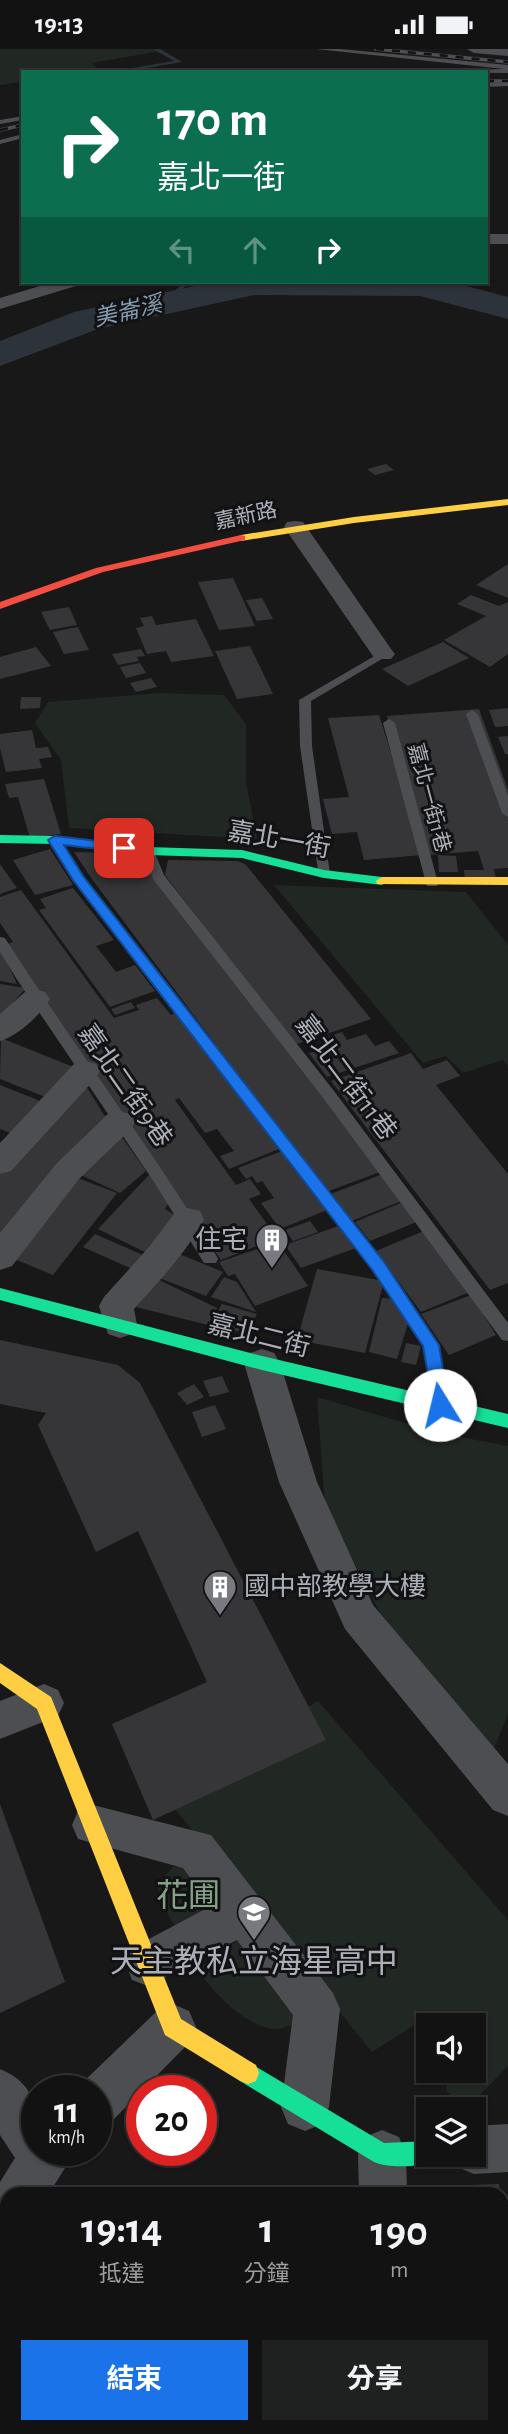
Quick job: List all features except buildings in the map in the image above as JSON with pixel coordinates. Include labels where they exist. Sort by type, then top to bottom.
[{"type":"street","points":[[474,49],[508,52]]},
{"type":"street","points":[[488,239],[508,239]]},
{"type":"street","points":[[0,304],[64,284]]},
{"type":"street","name":"嘉新路","points":[[0,606],[97,571],[295,527],[508,502]]},
{"type":"street","points":[[295,527],[383,654]]},
{"type":"street","name":"嘉北一街","points":[[0,839],[55,840],[148,851],[242,854],[324,874],[432,883],[508,881]]},
{"type":"street","points":[[0,1031],[35,999]]},
{"type":"street","points":[[0,1163],[85,1071]]},
{"type":"street","points":[[0,1257],[68,1171],[119,1122]]},
{"type":"street","points":[[120,1325],[116,1306],[161,1256],[188,1220]]},
{"type":"street","name":"嘉北二街","points":[[0,1294],[262,1363],[508,1421]]},
{"type":"street","points":[[262,1363],[299,1482],[359,1617],[508,1796]]},
{"type":"street","points":[[0,1672],[44,1703],[173,2027],[305,2107],[382,2174],[416,2158]]},
{"type":"street","points":[[0,1720],[44,1703]]},
{"type":"street","points":[[93,1825],[197,1850],[317,2009],[305,2107]]},
{"type":"street","points":[[148,1965],[244,1912]]},
{"type":"street","points":[[112,2087],[173,2027]]},
{"type":"street","points":[[0,2094],[21,2131]]},
{"type":"street","points":[[486,2149],[508,2148]]},
{"type":"lane","points":[[319,49],[508,67],[506,71],[488,71]]},
{"type":"lane","points":[[488,85],[508,84]]},
{"type":"lane","points":[[0,125],[21,119]]},
{"type":"lane","points":[[0,142],[18,136]]},
{"type":"lane","points":[[324,874],[306,746],[305,700],[383,654]]},
{"type":"lane","points":[[472,714],[508,813]]},
{"type":"lane","name":"嘉北一街1巷","points":[[389,723],[432,883]]},
{"type":"lane","points":[[55,840],[78,877],[379,1267],[431,1345],[440,1405]]},
{"type":"lane","name":"嘉北二街11巷","points":[[148,851],[158,876],[329,1095],[508,1335]]},
{"type":"lane","name":"嘉北二街9巷","points":[[0,941],[35,999],[188,1220],[210,1259]]},
{"type":"green space","points":[[0,49],[161,51],[92,63],[98,70],[21,70],[21,82],[0,85]]},
{"type":"green space","points":[[160,693],[224,695],[246,724],[246,782],[257,839],[69,828],[61,760],[35,723],[48,702]]},
{"type":"green space","points":[[274,885],[466,892],[508,945],[508,1066],[503,1060],[463,1073],[446,1056],[423,1063]]},
{"type":"green space","points":[[317,1397],[439,1433],[508,1446],[508,1714],[490,1758],[379,1611],[325,1506]]},
{"type":"green space","points":[[318,1701],[508,1920],[508,2066],[478,2097],[453,2097],[446,2091],[447,2083],[486,2083],[486,2013],[416,2013],[416,2024],[372,2052],[161,1792]]},
{"type":"green space","name":"花圃","points":[[190,1866],[224,1907],[178,1932],[164,1907],[157,1885],[173,1867]]},
{"type":"green space","name":"花圃","points":[[245,1935],[290,1989],[295,2024],[279,2029],[267,2028],[243,2017],[212,1988],[198,1969]]},
{"type":"waterway","points":[[125,70],[179,62],[156,49]]},
{"type":"waterway","name":"美崙溪","points":[[0,354],[87,320],[254,284],[421,285],[508,308]]},
{"type":"waterway","points":[[163,304],[184,285]]},
{"type":"railway","points":[[376,49],[508,62]]},
{"type":"railway","points":[[488,81],[508,81]]},
{"type":"railway","points":[[0,130],[21,125]]},
{"type":"traffic: fast","points":[[0,839],[55,840],[148,851],[242,854],[324,874],[382,881]]},
{"type":"traffic: fast","points":[[0,1294],[262,1363],[508,1421]]},
{"type":"traffic: fast","points":[[248,2073],[382,2154],[416,2153]]},
{"type":"traffic: slow","points":[[241,538],[354,520],[508,502]]},
{"type":"traffic: slow","points":[[382,881],[508,881]]},
{"type":"traffic: slow","points":[[0,1672],[44,1703],[173,2027],[248,2073]]},
{"type":"traffic: jam","points":[[0,606],[100,570],[241,538]]},
{"type":"place","name":"住宅","points":[[272,1270]]},
{"type":"place","name":"國中部教學大樓","points":[[220,1617]]},
{"type":"place","name":"天主教私立海星高中","points":[[254,1942]]},
{"type":"route","points":[[124,848],[55,840],[78,877],[379,1267],[431,1345],[440,1405]]}]
